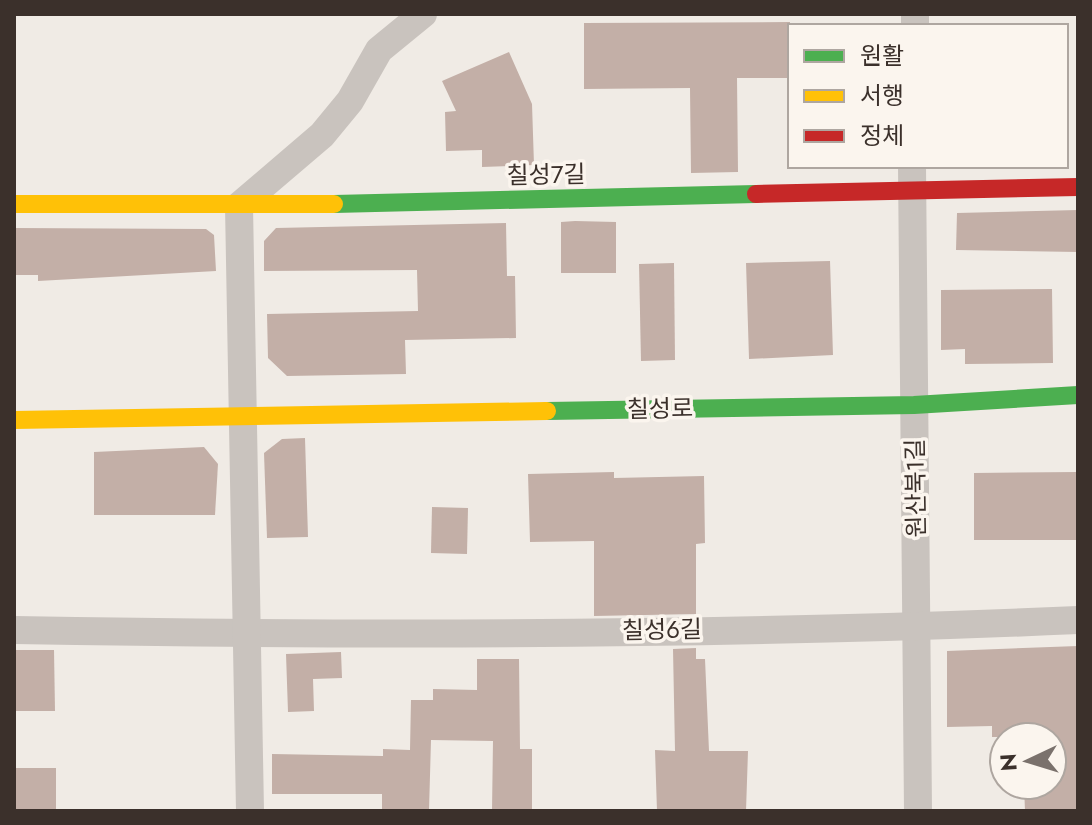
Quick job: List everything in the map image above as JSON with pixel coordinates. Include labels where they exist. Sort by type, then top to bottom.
[{"type":"street","points":[[250,811],[239,206],[322,135],[350,101],[379,50],[423,14]]},
{"type":"street","name":"칠성7길","points":[[14,204],[239,206],[912,178],[1078,187]]},
{"type":"street","name":"원산북1길","points":[[912,178],[918,811]]},
{"type":"street","name":"칠성로","points":[[14,420],[914,405],[1078,395]]},
{"type":"street","name":"칠성6길","points":[[14,630],[246,634],[918,627],[1078,620]]},
{"type":"building","points":[[790,22],[788,78],[737,78],[738,172],[691,173],[690,88],[584,89],[584,23]]},
{"type":"building","points":[[509,52],[532,104],[534,165],[482,167],[482,150],[446,151],[445,112],[456,111],[442,81]]},
{"type":"building","points":[[1078,210],[1078,252],[956,250],[957,213]]},
{"type":"building","points":[[561,222],[616,222],[616,273],[561,273]]},
{"type":"building","points":[[506,223],[507,276],[515,276],[516,338],[405,340],[406,374],[287,376],[268,358],[267,314],[418,311],[417,270],[264,271],[264,241],[276,228]]},
{"type":"building","points":[[14,228],[206,229],[214,235],[216,271],[38,281],[38,275],[14,275]]},
{"type":"building","points":[[830,261],[833,355],[749,359],[746,263]]},
{"type":"building","points":[[674,263],[675,360],[641,361],[639,264]]},
{"type":"building","points":[[1052,289],[1053,363],[965,364],[965,349],[941,350],[941,290]]},
{"type":"building","points":[[305,438],[308,537],[267,538],[264,453],[282,439]]},
{"type":"building","points":[[204,447],[218,464],[215,515],[94,515],[94,452]]},
{"type":"building","points":[[614,472],[614,478],[704,476],[705,543],[696,544],[696,614],[594,616],[594,541],[530,542],[528,474]]},
{"type":"building","points":[[1078,472],[1078,540],[974,540],[974,473]]},
{"type":"building","points":[[432,507],[468,508],[467,554],[431,553]]},
{"type":"building","points":[[1078,646],[1078,811],[1025,811],[1025,801],[1068,801],[1068,721],[988,721],[988,726],[947,727],[947,651]]},
{"type":"building","points":[[696,648],[696,659],[705,659],[709,751],[748,751],[746,811],[657,811],[655,750],[675,751],[673,649]]},
{"type":"building","points":[[14,650],[54,650],[55,711],[14,711]]},
{"type":"building","points":[[341,652],[342,678],[313,679],[314,711],[288,712],[286,654]]},
{"type":"building","points":[[477,659],[519,659],[520,749],[532,749],[532,811],[492,811],[493,741],[431,740],[429,811],[382,811],[382,794],[272,794],[272,754],[383,756],[383,749],[410,750],[411,700],[433,700],[433,689],[477,690]]},
{"type":"building","points":[[14,768],[56,768],[56,811],[14,811]]},
{"type":"traffic: fast","points":[[334,204],[756,194]]},
{"type":"traffic: fast","points":[[547,411],[914,405],[1078,395]]},
{"type":"traffic: slow","points":[[14,204],[334,204]]},
{"type":"traffic: slow","points":[[14,420],[547,411]]},
{"type":"traffic: jam","points":[[756,194],[1078,187]]}]
